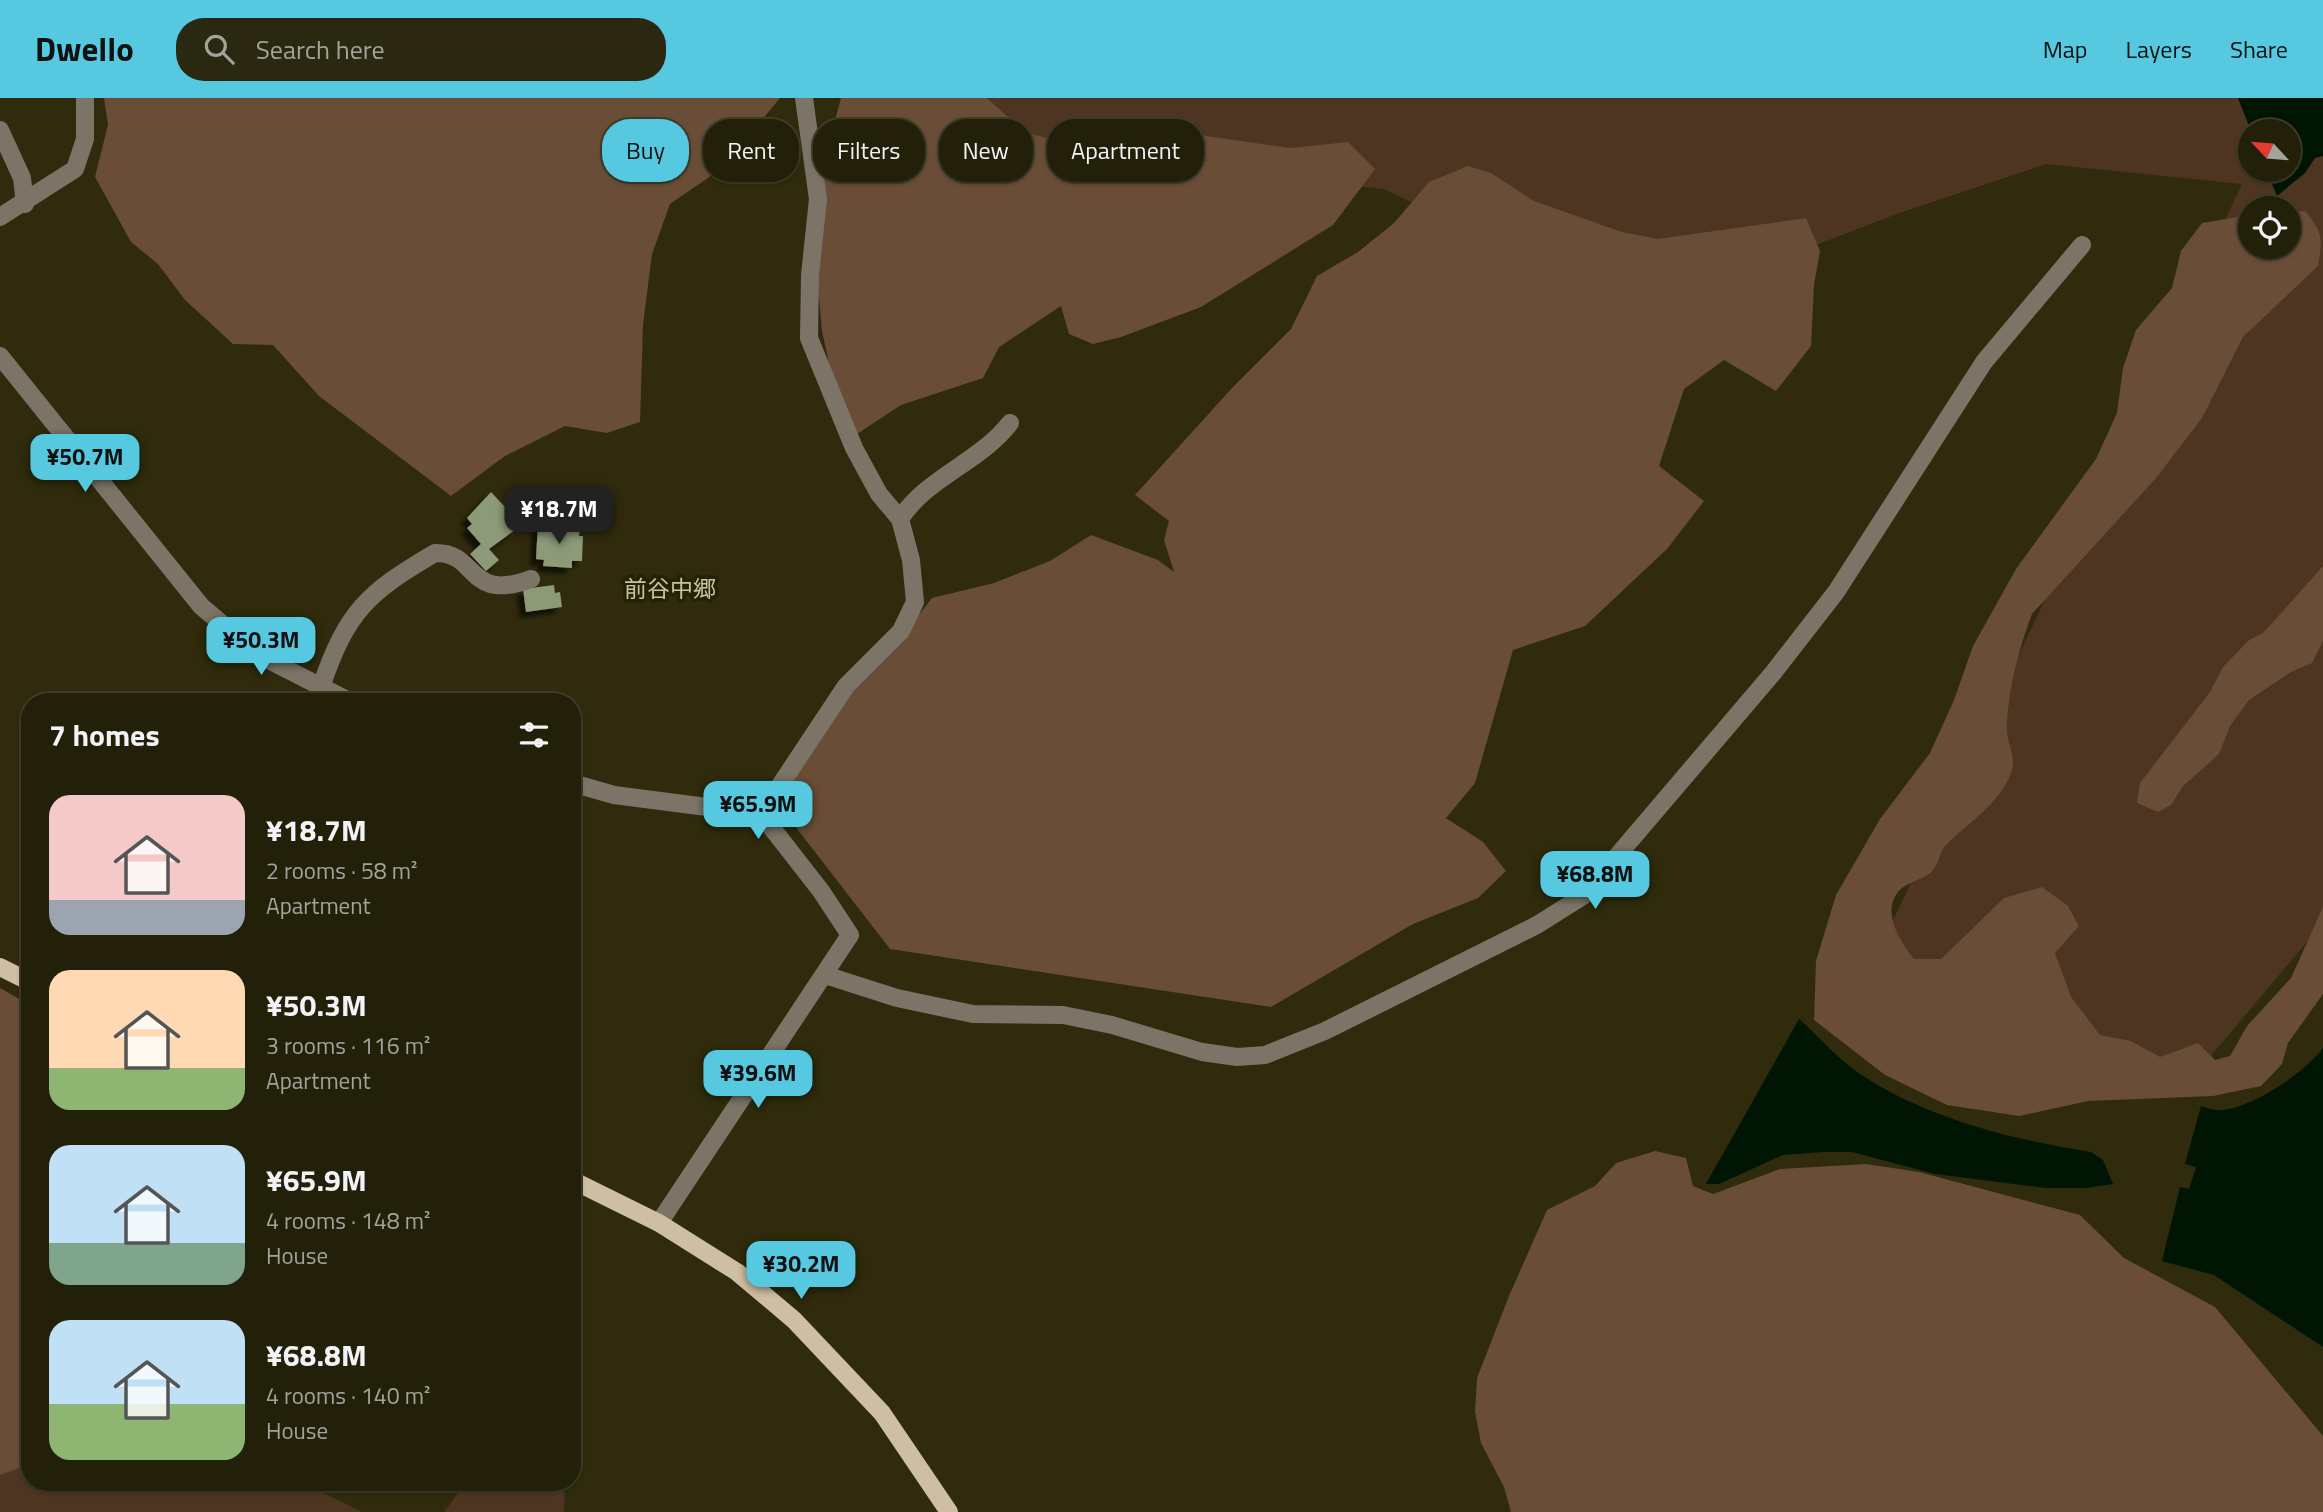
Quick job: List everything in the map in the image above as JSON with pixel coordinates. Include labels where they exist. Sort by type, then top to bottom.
[{"type":"main road","points":[[0,967],[21,978]]},
{"type":"main road","points":[[581,1184],[659,1223],[737,1272],[793,1320],[882,1413],[949,1512]]},
{"type":"street","points":[[0,217],[25,204],[75,169],[85,139],[85,98]]},
{"type":"street","points":[[761,814],[845,685],[886,649],[910,616],[915,602],[915,587],[900,519],[879,494],[854,448],[809,338],[810,275],[818,199],[804,98]]},
{"type":"street","points":[[0,130],[22,178],[25,204]]},
{"type":"street","points":[[825,975],[897,998],[973,1014],[1063,1015],[1112,1025],[1202,1052],[1237,1057],[1265,1055],[1325,1031],[1537,925],[1583,896],[1773,673],[1836,592],[1984,362],[2082,245]]},
{"type":"street","points":[[0,356],[201,606],[259,655],[333,693]]},
{"type":"street","points":[[900,519],[910,504],[994,443],[1010,423]]},
{"type":"street","points":[[321,687],[343,632],[366,599],[435,553],[449,553],[460,558],[470,573],[485,584],[510,585],[531,579]]},
{"type":"street","points":[[581,786],[614,795],[761,814],[828,900],[850,935],[659,1223]]},
{"type":"shaded area","points":[[104,98],[780,98],[763,119],[703,119],[703,181],[670,204],[652,254],[643,325],[640,422],[607,433],[565,426],[505,456],[451,496],[319,396],[273,345],[233,344],[185,300],[158,264],[131,242],[95,177],[108,125]]},
{"type":"shaded area","points":[[841,98],[987,98],[1010,119],[939,119],[939,182],[1033,182],[1033,134],[1047,138],[1047,182],[1204,182],[1204,136],[1290,148],[1348,142],[1375,169],[1333,225],[1201,307],[1121,337],[1093,344],[1069,334],[1061,306],[999,347],[983,378],[901,405],[857,434],[833,382],[822,331],[816,265],[818,218],[824,182],[925,182],[925,119],[835,119]]},
{"type":"shaded area","points":[[940,98],[2323,98],[2323,923],[2199,1070],[2032,1072],[1886,935],[2242,184],[2046,164],[1902,212],[1641,312],[1384,189],[1204,170],[1204,119],[1047,119],[1047,154],[1033,149],[1033,119],[979,119]]},
{"type":"shaded area","points":[[2238,98],[2323,98],[2323,156],[2315,158],[2301,176],[2301,119],[2246,119]]},
{"type":"shaded area","points":[[1468,166],[1491,173],[1534,201],[1622,232],[1658,239],[1806,218],[1820,251],[1814,285],[1811,346],[1776,391],[1724,360],[1684,389],[1659,466],[1704,501],[1667,549],[1585,626],[1513,650],[1475,783],[1446,818],[1483,842],[1506,871],[1478,898],[1413,924],[1271,1007],[890,949],[791,821],[789,760],[892,649],[932,598],[994,583],[1050,561],[1091,535],[1158,560],[1174,572],[1164,540],[1169,521],[1135,495],[1232,388],[1291,329],[1317,276],[1358,252],[1394,223],[1429,182]]},
{"type":"shaded area","points":[[2271,182],[2294,182],[2277,196]]},
{"type":"shaded area","points":[[2301,211],[2305,211],[2320,236],[2318,266],[2243,337],[2202,418],[2156,478],[2032,614],[2010,695],[2007,732],[2013,759],[2011,774],[1986,809],[1946,845],[1931,873],[1898,892],[1893,900],[1892,918],[1914,959],[1941,959],[2004,898],[2042,887],[2068,906],[2079,926],[2055,953],[2071,997],[2100,1035],[2131,1041],[2160,1057],[2198,1043],[2215,1060],[2230,1056],[2247,1026],[2291,978],[2323,907],[2323,994],[2288,1043],[2282,1064],[2261,1086],[2213,1096],[2088,1101],[2019,1116],[1947,1105],[1885,1075],[1814,1020],[1816,961],[1836,895],[1880,819],[1930,753],[1954,700],[1973,646],[2016,569],[2096,459],[2117,413],[2123,368],[2136,330],[2172,288],[2181,251],[2202,223],[2238,217],[2238,259],[2301,259]]},
{"type":"shaded area","points":[[2323,566],[2323,641],[2312,663],[2291,672],[2249,700],[2230,726],[2219,754],[2183,786],[2171,805],[2158,812],[2137,803],[2140,783],[2210,692],[2223,667],[2248,641],[2264,632]]},
{"type":"shaded area","points":[[0,988],[21,1000],[21,1467],[0,1475]]},
{"type":"shaded area","points":[[1799,1019],[1846,1063],[1889,1091],[1973,1126],[2091,1152],[2103,1160],[2113,1184],[2086,1188],[2046,1188],[1935,1174],[1852,1152],[1822,1152],[1783,1155],[1719,1184],[1706,1184]]},
{"type":"shaded area","points":[[0,1045],[21,1064],[21,1491],[320,1491],[362,1512],[0,1512]]},
{"type":"shaded area","points":[[2323,1048],[2323,1347],[2214,1275],[2162,1261],[2180,1187],[2189,1189],[2196,1167],[2185,1164],[2201,1106],[2219,1110],[2235,1108],[2263,1096],[2304,1068]]},
{"type":"shaded area","points":[[1655,1151],[1686,1158],[1693,1186],[1713,1194],[1780,1169],[1866,1164],[1919,1172],[2080,1215],[2124,1258],[2215,1307],[2323,1436],[2323,1512],[1511,1512],[1504,1487],[1481,1443],[1475,1412],[1477,1378],[1509,1296],[1547,1210],[1595,1186],[1616,1163]]},
{"type":"shaded area","points":[[459,1491],[565,1493],[564,1512],[444,1512]]},
{"type":"building","points":[[491,492],[506,508],[511,502],[524,516],[512,526],[515,530],[489,549],[499,560],[486,571],[470,554],[481,544],[467,528],[472,524],[467,518]]},
{"type":"building","points":[[538,523],[552,523],[552,528],[580,529],[579,536],[583,536],[582,561],[572,561],[572,568],[543,566],[544,560],[536,559]]},
{"type":"building","points":[[554,585],[555,593],[560,592],[562,607],[526,612],[523,589]]},
{"type":"district","name":"前谷中郷","points":[[670,588]]}]
